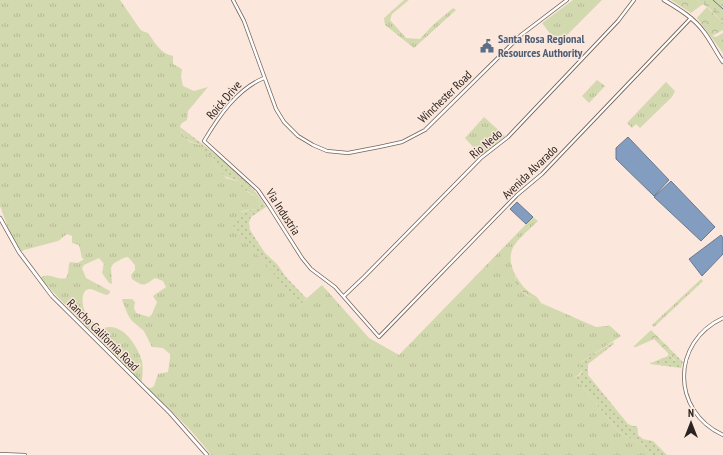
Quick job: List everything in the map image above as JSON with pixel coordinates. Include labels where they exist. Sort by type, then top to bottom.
[{"type":"main road","points":[[664,0],[680,9],[704,31],[723,62]]},
{"type":"main road","name":"Rancho California Road","points":[[0,218],[19,252],[52,296],[170,413],[207,455]]},
{"type":"street","name":"Winchester Road","points":[[233,0],[242,18],[276,109],[284,122],[298,136],[313,145],[327,151],[348,153],[398,143],[425,130],[521,35],[567,0]]},
{"type":"street","name":"Rio Nedo","points":[[343,296],[364,277],[481,158],[508,137],[618,21],[634,0]]},
{"type":"street","name":"Avenida Alvarado","points":[[379,337],[517,196],[544,171],[691,18]]},
{"type":"street","name":"Roick Drive","points":[[204,141],[216,122],[239,94],[253,83],[264,78]]},
{"type":"street","name":"Via Industria","points":[[204,141],[258,190],[302,258],[311,269],[335,287],[379,337]]},
{"type":"street","points":[[723,318],[705,329],[695,340],[686,358],[684,378],[686,394],[696,414],[707,426],[723,435]]},
{"type":"street","points":[[0,454],[25,455]]},
{"type":"green space","points":[[0,0],[120,0],[140,29],[148,33],[165,53],[173,56],[173,64],[182,69],[181,77],[183,86],[194,91],[208,87],[188,111],[187,120],[180,126],[182,134],[190,142],[200,145],[213,156],[214,163],[226,178],[240,182],[245,190],[258,198],[260,207],[258,209],[242,211],[232,224],[300,304],[322,285],[369,338],[399,355],[533,217],[538,221],[519,239],[512,251],[512,267],[518,286],[522,292],[528,296],[537,297],[541,303],[596,327],[609,325],[621,336],[581,362],[581,371],[575,377],[617,430],[623,435],[642,444],[651,455],[211,455],[172,411],[146,387],[151,388],[154,386],[158,374],[168,372],[170,354],[163,348],[152,347],[144,331],[132,321],[128,315],[122,300],[132,299],[135,302],[134,308],[136,313],[149,317],[152,314],[157,302],[153,296],[166,287],[163,281],[155,278],[148,283],[142,284],[132,279],[131,275],[135,270],[135,265],[128,257],[113,264],[111,268],[112,284],[109,283],[102,273],[104,264],[99,258],[84,265],[82,268],[86,278],[110,291],[107,295],[91,289],[86,290],[83,296],[85,311],[91,320],[102,329],[109,327],[116,328],[122,331],[132,341],[142,361],[143,372],[141,384],[105,347],[98,337],[99,331],[92,331],[85,326],[40,278],[47,275],[63,279],[66,278],[70,262],[78,263],[84,259],[82,258],[79,245],[72,243],[72,236],[67,234],[58,241],[21,252],[10,233],[0,206]]},
{"type":"green space","points":[[404,0],[409,0],[392,14],[390,20],[406,38],[420,39],[433,25],[453,8],[456,10],[414,48],[385,25],[384,18]]},
{"type":"green space","points":[[573,0],[602,0],[558,44],[542,23]]},
{"type":"green space","points":[[671,0],[697,0],[703,4],[691,13]]},
{"type":"green space","points":[[697,0],[723,0],[723,23],[710,9]]},
{"type":"green space","points":[[707,7],[723,23],[723,30],[712,36],[716,37],[723,33],[723,53],[697,18]]},
{"type":"green space","points":[[597,80],[605,86],[589,103],[582,96]]},
{"type":"green space","points":[[666,82],[675,91],[672,97],[640,128],[636,124],[632,128],[627,123]]},
{"type":"green space","points":[[484,117],[505,136],[484,154],[476,146],[474,148],[465,138]]},
{"type":"green space","points":[[180,127],[238,174],[249,185],[266,207],[251,217],[249,223],[250,230],[265,253],[277,264],[286,277],[306,298],[300,305],[231,223],[238,218],[240,212],[258,209],[260,207],[258,198],[242,188],[240,182],[224,176],[214,163],[213,156],[203,153],[200,145],[187,139]]},
{"type":"green space","points":[[516,276],[523,286],[537,297],[536,298],[526,295],[521,290],[515,282]]},
{"type":"green space","points":[[701,279],[703,281],[654,327],[652,325]]},
{"type":"green space","points":[[651,330],[677,356],[676,361],[654,339],[633,347]]},
{"type":"green space","points":[[613,342],[614,344],[588,364],[588,375],[628,424],[637,426],[638,435],[643,439],[653,441],[667,455],[651,455],[642,444],[623,435],[617,430],[575,377],[580,375],[582,372],[580,366],[581,362]]},
{"type":"green space","points":[[668,353],[675,361],[677,356],[683,362],[681,368],[650,364],[651,362],[668,356]]},
{"type":"water","points":[[628,137],[669,180],[654,196],[616,159],[616,148]]},
{"type":"water","points":[[671,181],[715,227],[701,241],[654,197]]},
{"type":"water","points":[[517,202],[533,217],[526,224],[510,209]]},
{"type":"water","points":[[721,235],[723,238],[723,254],[702,276],[689,259]]},
{"type":"waterway","points":[[713,0],[723,9]]},
{"type":"place","name":"Santa Rosa Regional Resources Authority","points":[[487,46]]}]
